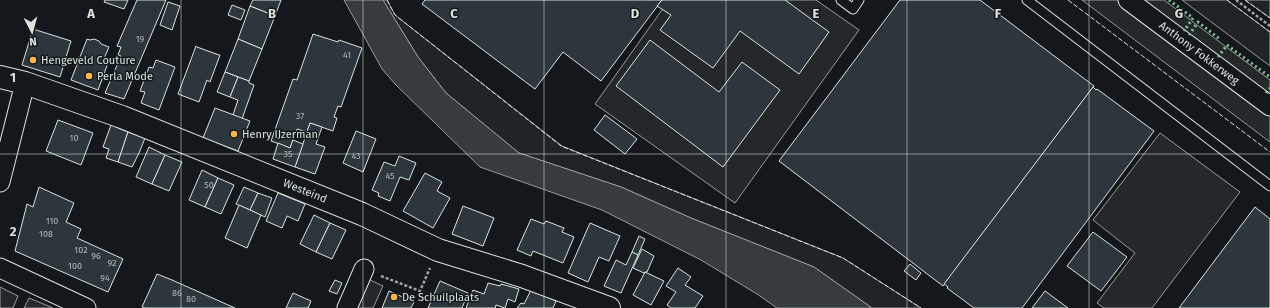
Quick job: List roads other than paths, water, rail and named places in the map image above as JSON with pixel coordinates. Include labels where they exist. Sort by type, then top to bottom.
[{"type":"street","name":"Anthony Fokkerweg","points":[[1128,0],[1270,106]]},
{"type":"street","name":"Westeind","points":[[0,77],[25,83],[159,131],[362,214],[438,250],[522,276],[609,308]]},
{"type":"street","points":[[0,182],[25,83]]},
{"type":"street","points":[[0,268],[86,308]]},
{"type":"street","points":[[347,308],[364,269]]},
{"type":"lane","points":[[841,0],[853,9],[859,0]]},
{"type":"lane","points":[[1027,0],[1270,186]]},
{"type":"place","name":"Hengeveld Couture","points":[[33,60]]},
{"type":"place","name":"Perla Mode","points":[[89,76]]},
{"type":"place","name":"Henry IJzerman","points":[[234,134]]},
{"type":"place","name":"De Schuilplaats","points":[[394,297]]}]
